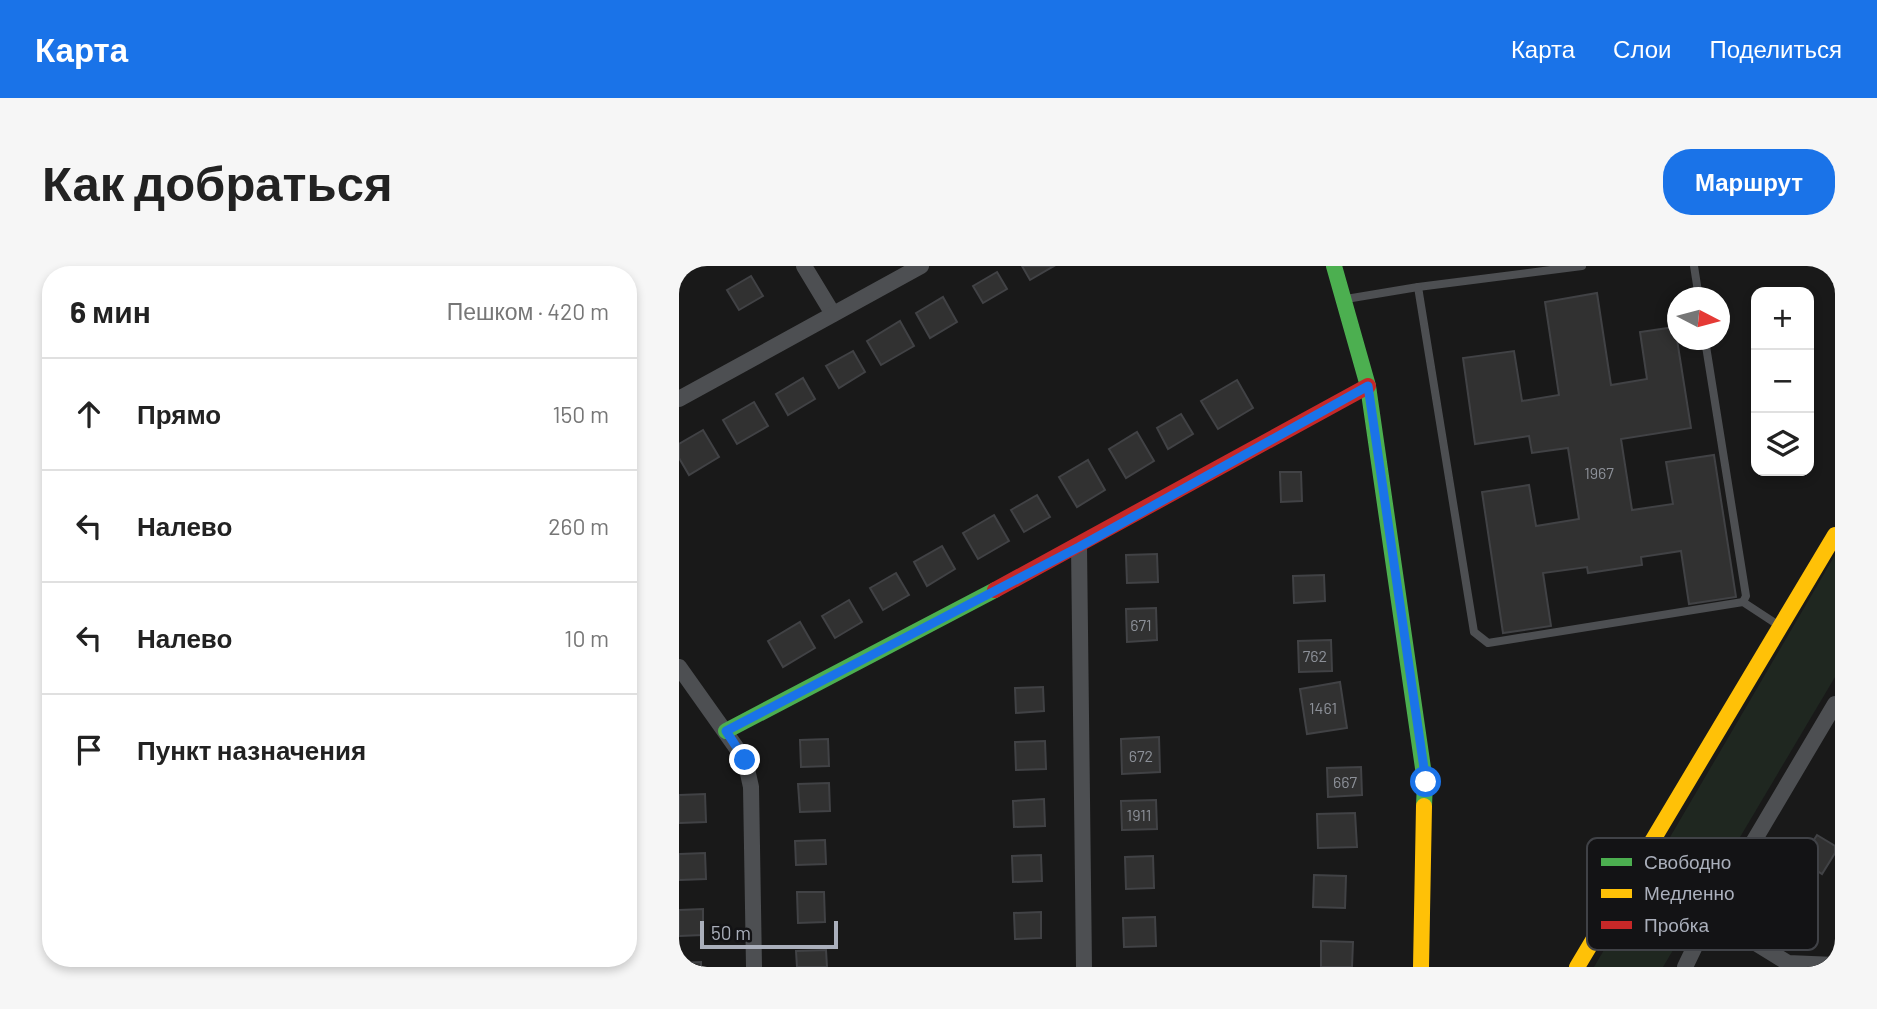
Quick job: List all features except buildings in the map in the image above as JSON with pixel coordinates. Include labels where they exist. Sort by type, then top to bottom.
[{"type":"street","points":[[804,266],[833,314]]},
{"type":"street","points":[[679,399],[921,266]]},
{"type":"street","points":[[1334,266],[1346,299],[1368,386],[1426,782],[1421,967]]},
{"type":"street","points":[[726,731],[1079,547],[1368,386]]},
{"type":"street","points":[[1654,838],[1835,535]]},
{"type":"street","points":[[1079,547],[1084,967]]},
{"type":"street","points":[[679,667],[745,760],[751,787],[754,967]]},
{"type":"street","points":[[1756,838],[1835,704]]},
{"type":"street","points":[[1577,967],[1587,950]]},
{"type":"street","points":[[1685,967],[1693,950]]},
{"type":"street","points":[[1767,950],[1788,963],[1835,965]]},
{"type":"lane","points":[[1346,299],[1582,266]]},
{"type":"lane","points":[[1694,266],[1697,287]]},
{"type":"lane","points":[[1418,287],[1474,632],[1488,643],[1743,602],[1781,626]]},
{"type":"lane","points":[[1707,350],[1746,596],[1743,602]]},
{"type":"shaded area","points":[[1835,555],[1835,677],[1740,838],[1669,838]]},
{"type":"shaded area","points":[[1604,950],[1673,950],[1663,967],[1594,967]]},
{"type":"traffic: fast","points":[[1334,266],[1368,386],[1425,782],[1424,806]]},
{"type":"traffic: fast","points":[[726,731],[995,590]]},
{"type":"traffic: slow","points":[[1654,838],[1835,535]]},
{"type":"traffic: slow","points":[[1421,967],[1424,806]]},
{"type":"traffic: slow","points":[[1577,967],[1587,950]]},
{"type":"traffic: jam","points":[[995,590],[1368,386]]},
{"type":"route","points":[[745,760],[726,731],[1079,547],[1368,386],[1426,782]]}]
